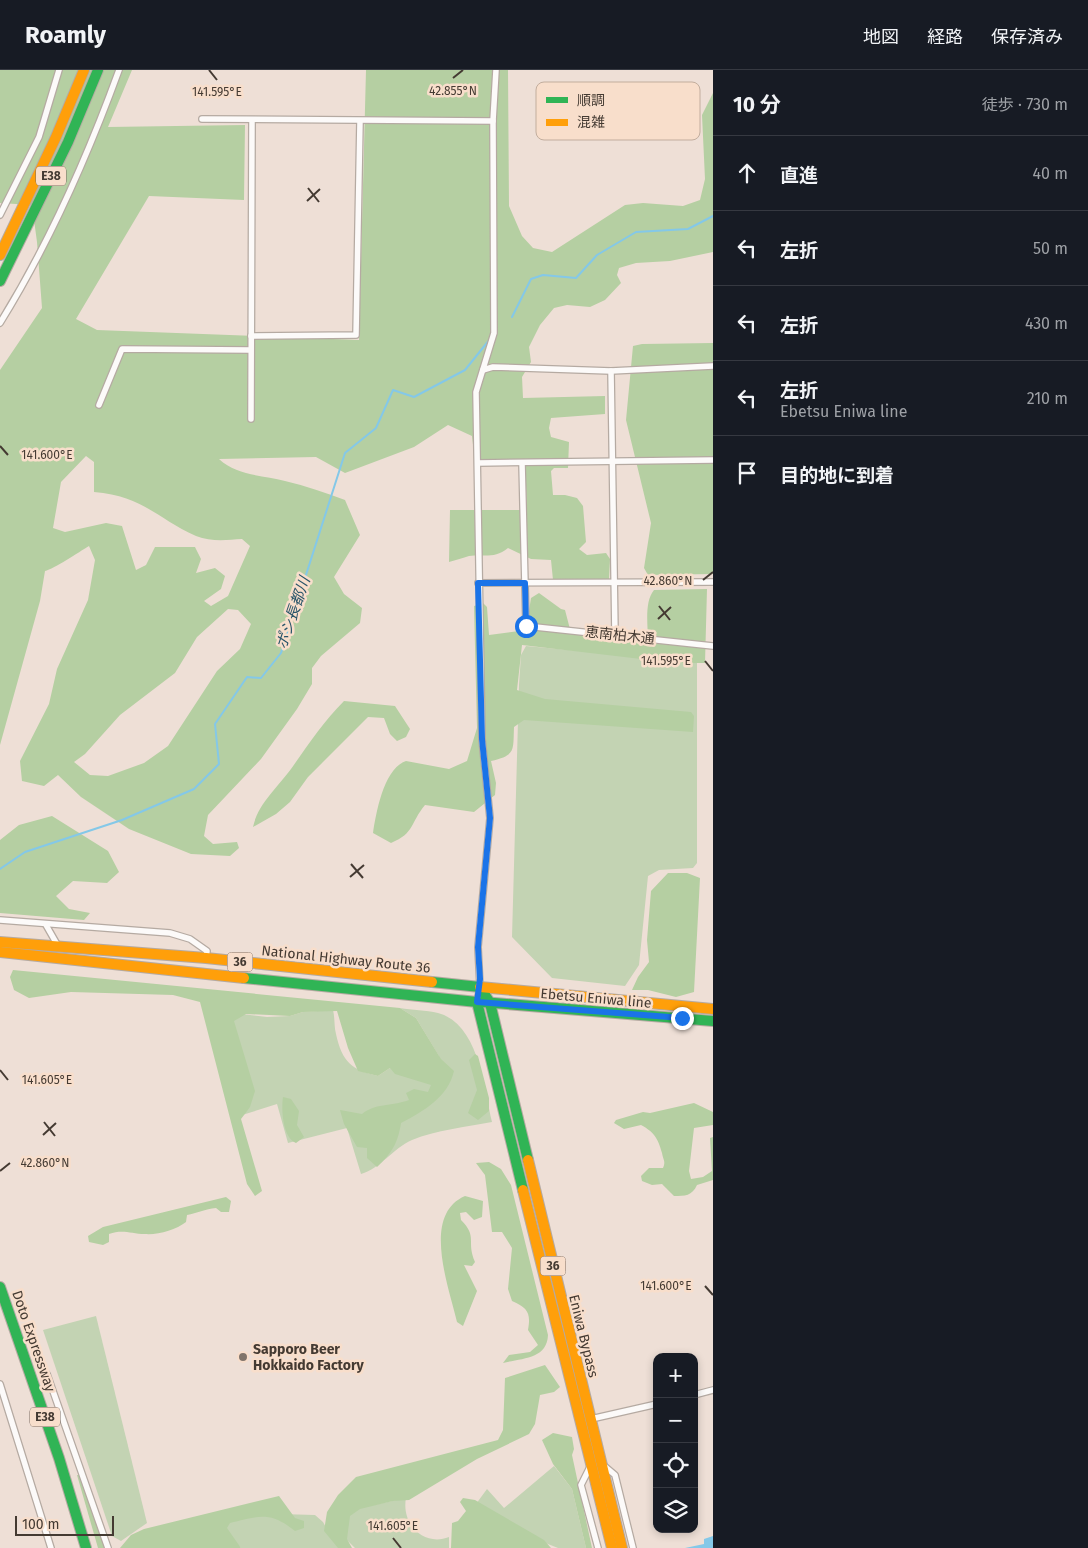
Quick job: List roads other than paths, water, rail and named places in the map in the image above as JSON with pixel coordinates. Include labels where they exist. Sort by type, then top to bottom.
[{"type":"main road","name":"E38","points":[[0,255],[56,137],[84,70]]},
{"type":"main road","name":"E38","points":[[0,281],[68,142],[98,70]]},
{"type":"main road","name":"National Highway Route 36","points":[[0,942],[206,958],[480,987]]},
{"type":"main road","name":"National Highway Route 36","points":[[0,952],[477,1002]]},
{"type":"main road","name":"Eniwa Bypass","points":[[480,987],[490,1003],[596,1464],[612,1548]]},
{"type":"main road","name":"Ebetsu Eniwa line","points":[[480,987],[713,1009]]},
{"type":"main road","name":"Eniwa Bypass","points":[[477,1002],[586,1421]]},
{"type":"main road","name":"Ebetsu Eniwa line","points":[[477,1002],[713,1021]]},
{"type":"main road","name":"Doto Expressway","points":[[0,1287],[59,1458],[86,1548]]},
{"type":"main road","name":"Eniwa Bypass","points":[[596,1464],[622,1548]]},
{"type":"street","points":[[0,215],[39,137],[59,70]]},
{"type":"street","points":[[0,324],[68,197],[92,144],[119,70]]},
{"type":"street","points":[[477,1002],[480,987],[478,947],[490,818],[482,739],[476,392],[494,333],[493,122],[496,70]]},
{"type":"street","points":[[202,119],[493,122]]},
{"type":"street","points":[[251,418],[252,120]]},
{"type":"street","points":[[252,336],[356,335],[360,121]]},
{"type":"street","points":[[99,405],[122,349],[250,350]]},
{"type":"street","points":[[483,370],[493,367],[611,371],[713,366]]},
{"type":"street","points":[[611,371],[615,634]]},
{"type":"street","points":[[478,463],[713,460]]},
{"type":"street","points":[[522,463],[525,583]]},
{"type":"street","points":[[478,583],[613,584],[713,582]]},
{"type":"street","name":"恵南柏木通","points":[[525,583],[526,626],[615,634],[713,646]]},
{"type":"street","points":[[0,920],[170,933],[200,944],[207,951],[206,958]]},
{"type":"street","points":[[46,925],[58,947]]},
{"type":"street","points":[[47,1374],[108,1548]]},
{"type":"street","points":[[0,1384],[51,1548]]},
{"type":"street","points":[[698,1394],[713,1390]]},
{"type":"street","points":[[586,1421],[653,1405]]},
{"type":"street","points":[[598,1548],[581,1485],[596,1464],[610,1469],[615,1475],[633,1548]]},
{"type":"water","points":[[713,1536],[713,1548],[685,1548],[704,1544],[704,1539]]},
{"type":"waterway","name":"ポシ長都川","points":[[512,317],[531,279],[543,275],[576,278],[597,255],[636,232],[688,229],[713,216]]},
{"type":"waterway","name":"ポシ長都川","points":[[0,869],[25,852],[122,820],[194,789],[219,764],[215,724],[247,677],[261,678],[281,653],[345,453],[376,428],[393,390],[414,397],[465,370],[490,339]]},
{"type":"place","name":"Sapporo Beer Hokkaido Factory","points":[[243,1357]]}]
